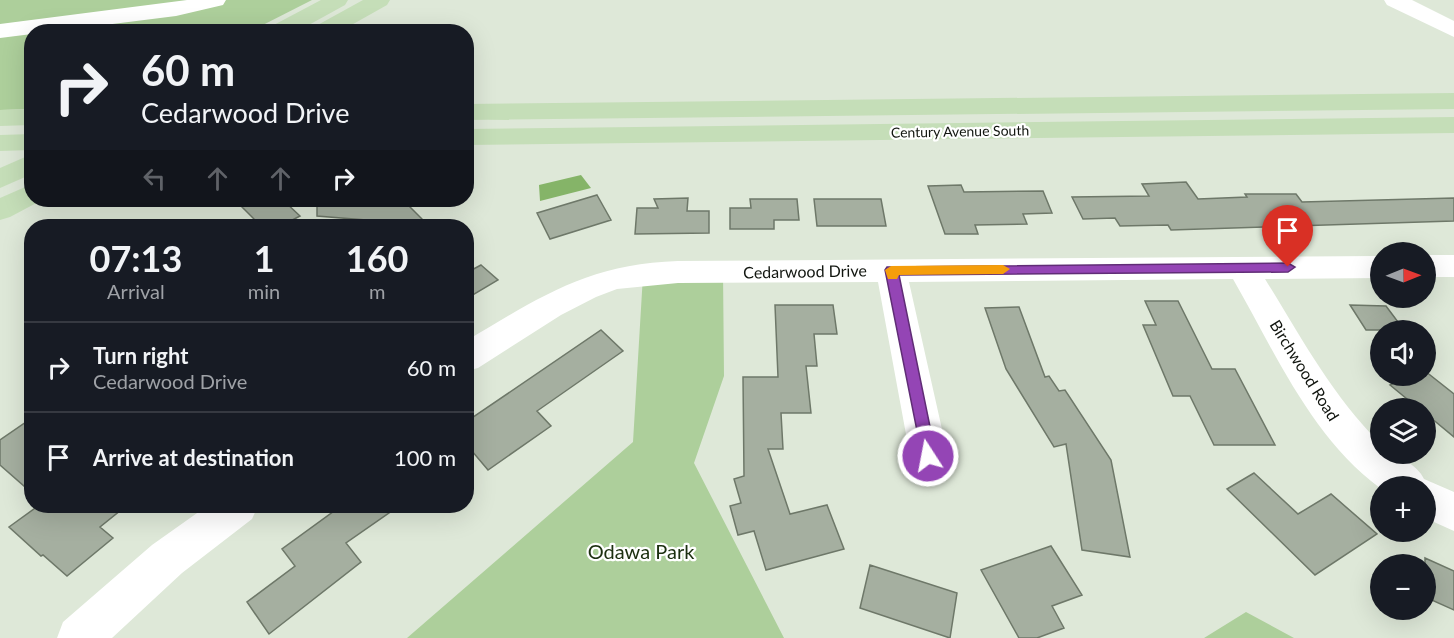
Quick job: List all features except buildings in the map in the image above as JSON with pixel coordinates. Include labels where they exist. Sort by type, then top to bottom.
[{"type":"main road","points":[[293,24],[337,0]]},
{"type":"main road","points":[[336,24],[379,0]]},
{"type":"main road","name":"Century Avenue South","points":[[474,112],[1454,101]]},
{"type":"main road","points":[[0,118],[24,117]]},
{"type":"main road","name":"Century Avenue South","points":[[474,137],[1454,125]]},
{"type":"main road","points":[[0,143],[24,142]]},
{"type":"main road","points":[[0,179],[24,166]]},
{"type":"main road","points":[[0,210],[24,197]]},
{"type":"street","points":[[56,24],[176,9],[215,0]]},
{"type":"street","points":[[1395,0],[1454,30]]},
{"type":"street","points":[[0,31],[24,28]]},
{"type":"street","points":[[1436,266],[1454,266]]},
{"type":"street","name":"Cedarwood Drive","points":[[474,353],[564,298],[605,282],[643,275],[683,272],[1370,267]]},
{"type":"street","name":"Birchwood Road","points":[[1242,268],[1325,406],[1344,432],[1373,461],[1394,476]]},
{"type":"street","points":[[891,270],[928,456]]},
{"type":"street","points":[[1436,503],[1454,513]]},
{"type":"street","points":[[79,638],[167,559],[229,513]]},
{"type":"green space","points":[[0,0],[312,0],[265,24],[24,24],[24,109],[0,110]]},
{"type":"green space","name":"Odawa Park","points":[[723,272],[724,376],[694,463],[784,638],[407,638],[633,442],[643,275]]},
{"type":"green space","points":[[1246,612],[1294,638],[1204,638]]},
{"type":"shaded area","points":[[581,175],[591,188],[540,201],[539,185]]},
{"type":"slow traffic","points":[[892,275],[891,270],[1003,269]]},
{"type":"route","points":[[928,456],[891,270],[1288,267]]}]
